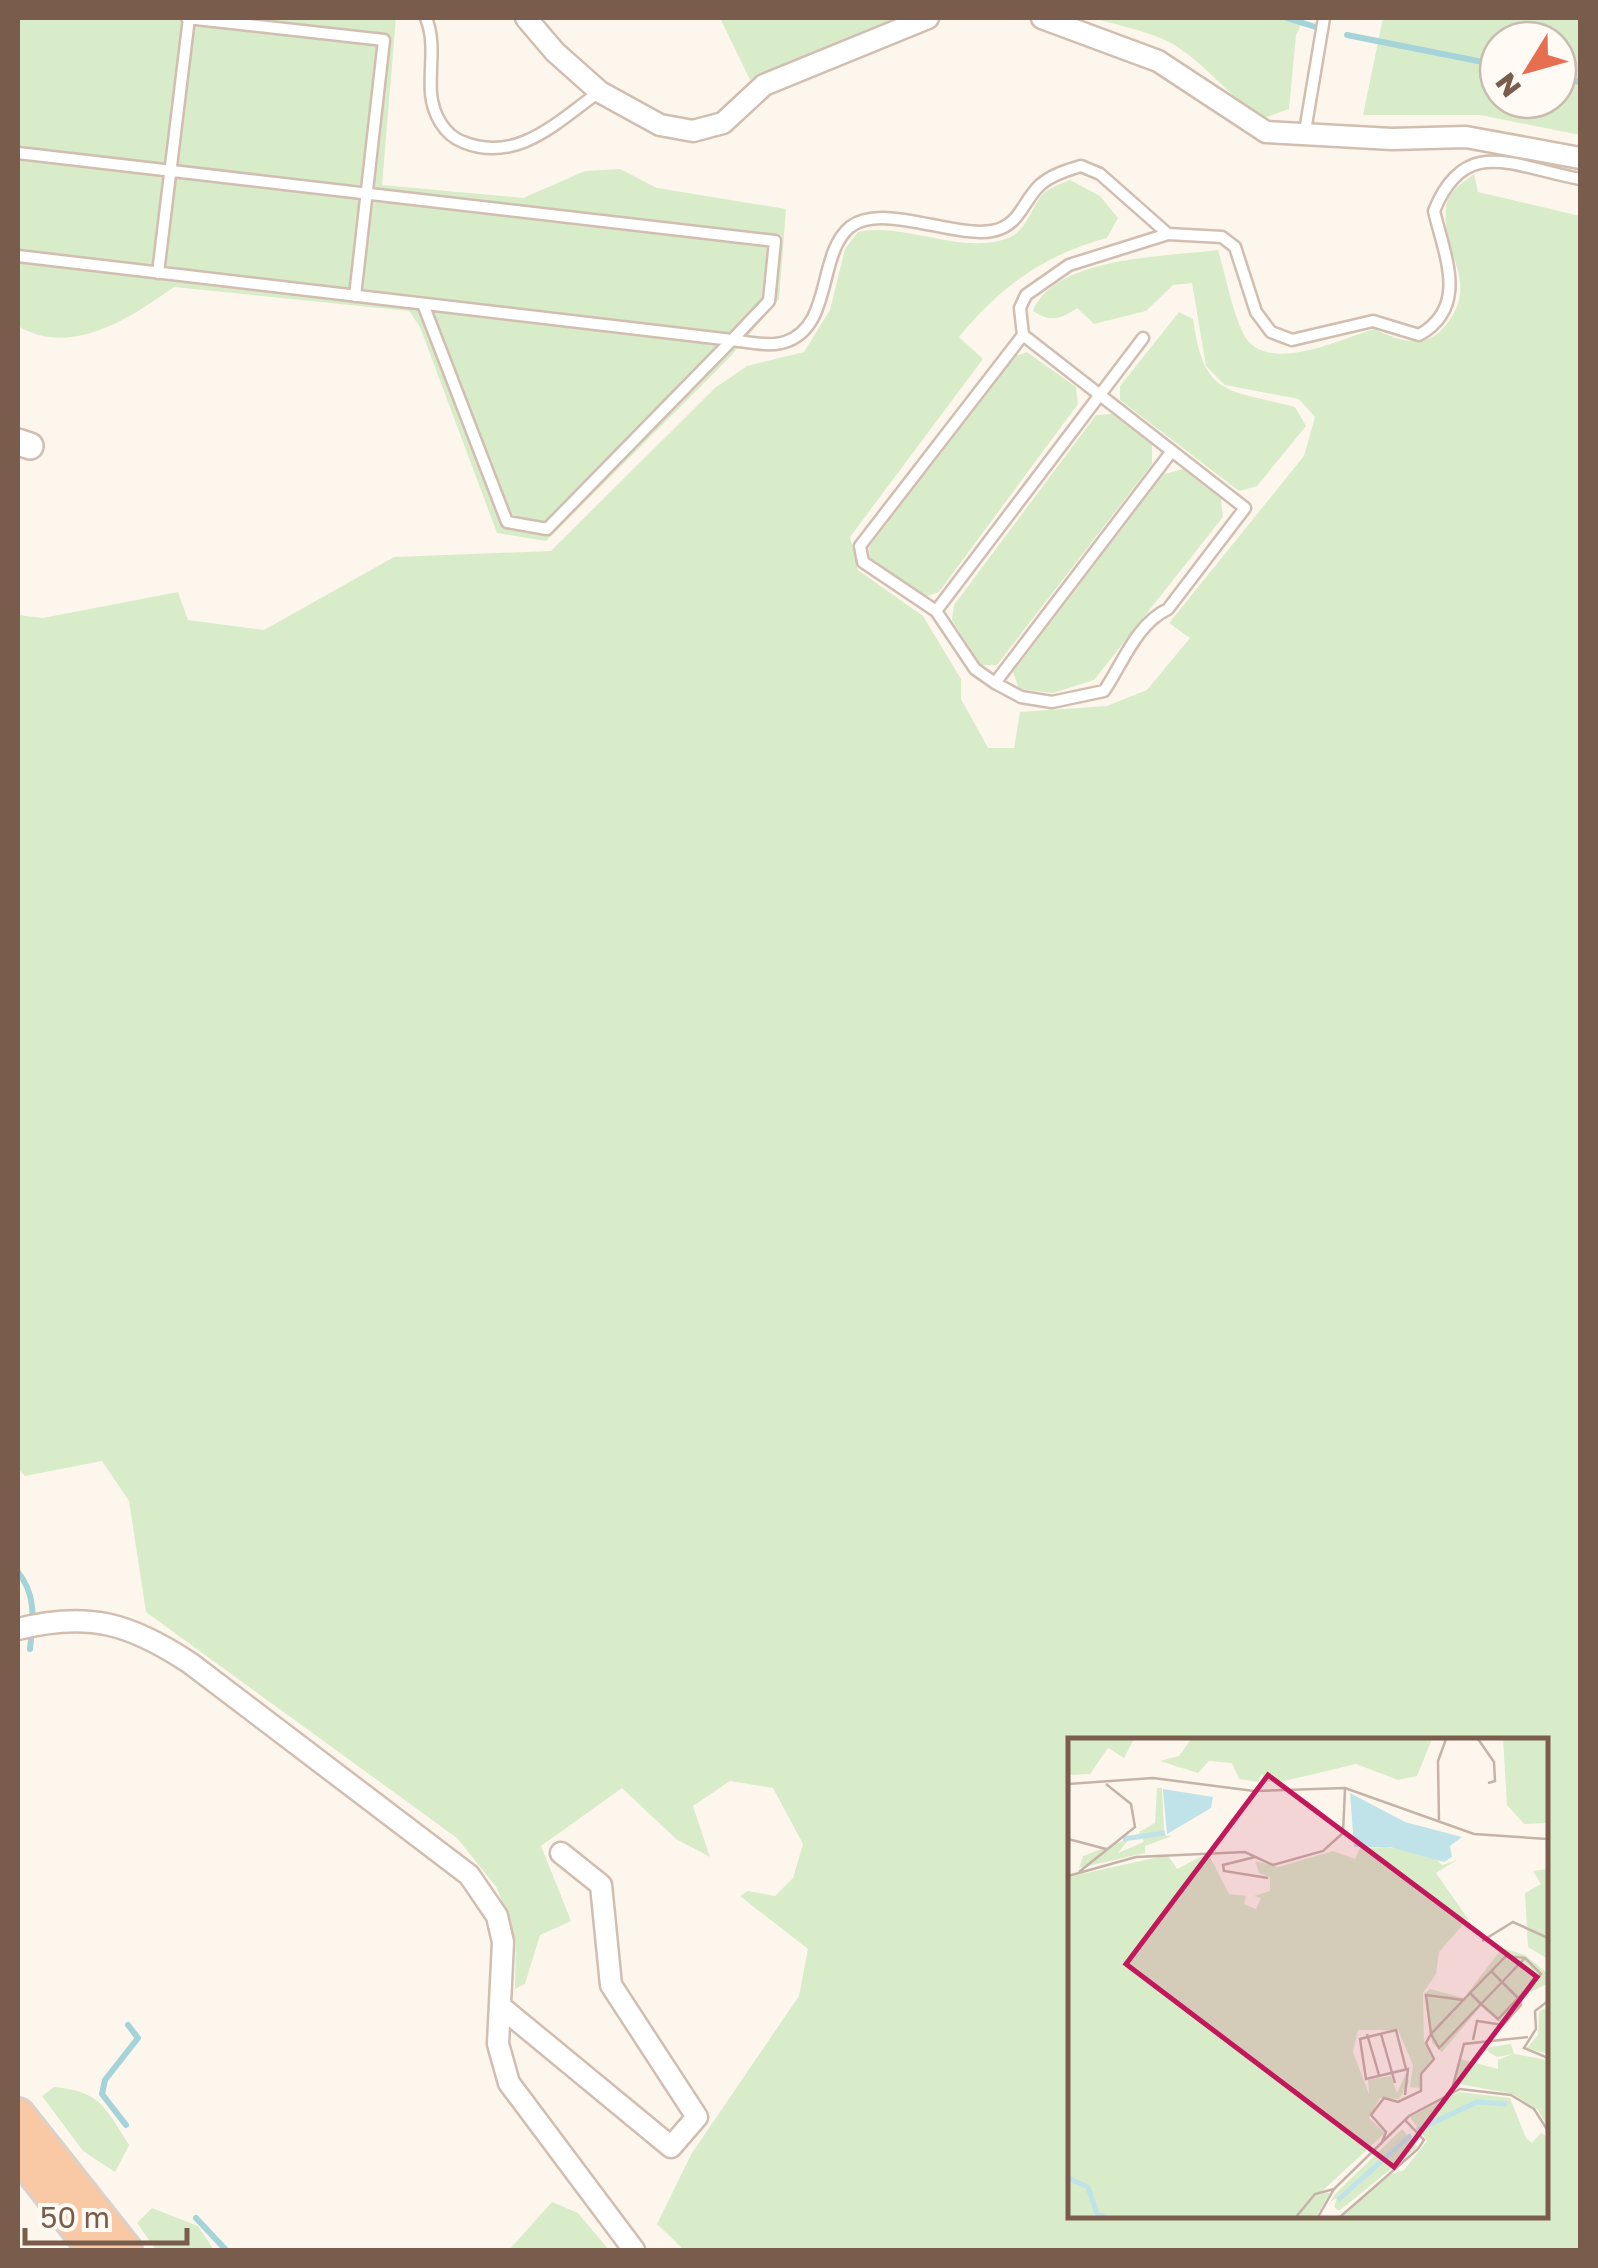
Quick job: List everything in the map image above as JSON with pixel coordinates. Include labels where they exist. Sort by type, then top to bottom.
[{"type":"highway","points":[[18,2115],[126,2250]]},
{"type":"highway","points":[[18,2152],[95,2250]]},
{"type":"street","points":[[526,18],[555,52],[600,92],[660,125],[693,131],[723,124],[764,85],[928,18]]},
{"type":"street","points":[[1042,18],[1158,61],[1266,132],[1305,131],[1392,139],[1466,136],[1580,158]]},
{"type":"street","points":[[28,1627],[124,1626],[146,1634],[469,1875],[497,1916],[503,1942],[498,2044],[509,2083],[634,2250]]},
{"type":"street","points":[[500,2006],[671,2147],[697,2116],[610,1985],[602,1885],[561,1853]]},
{"type":"lane","points":[[158,273],[188,18],[384,40],[355,296]]},
{"type":"lane","points":[[426,18],[433,34],[431,96],[440,123],[456,140],[504,150],[528,142],[600,92]]},
{"type":"lane","points":[[1305,131],[1322,26]]},
{"type":"lane","points":[[18,153],[775,241],[769,301],[547,529],[507,522],[423,304]]},
{"type":"lane","points":[[1023,335],[1245,508],[1168,609],[1156,614],[1113,670],[1104,691],[1052,702],[1021,696],[975,669],[936,611],[863,562],[860,546],[1023,335],[1020,308],[1026,295],[1069,264],[1168,234],[1222,238],[1236,248],[1256,312],[1271,332],[1292,340],[1372,322],[1418,335],[1437,325],[1450,305],[1452,284],[1434,211],[1456,171],[1476,160],[1580,179]]},
{"type":"lane","points":[[18,256],[732,340],[786,342],[803,330],[816,312],[836,241],[854,224],[883,218],[991,232],[1013,224],[1040,185],[1081,166],[1100,174],[1168,234]]},
{"type":"lane","points":[[936,611],[1143,338]]},
{"type":"lane","points":[[995,684],[1172,451]]},
{"type":"green space","points":[[18,18],[396,18],[382,185],[523,198],[585,171],[620,169],[657,188],[786,209],[779,299],[730,357],[546,541],[497,533],[420,327],[409,311],[174,287],[139,311],[79,336],[38,335],[18,326]]},
{"type":"green space","points":[[720,18],[903,18],[750,80]]},
{"type":"green space","points":[[1094,18],[1304,18],[1296,35],[1289,109],[1264,118],[1171,43]]},
{"type":"green space","points":[[1383,18],[1580,18],[1580,135],[1505,120],[1578,120],[1578,20],[1478,20],[1478,115],[1363,115]]},
{"type":"green space","points":[[1474,174],[1478,192],[1580,216],[1580,2250],[680,2250],[657,2224],[692,2153],[799,1996],[808,1949],[740,1896],[748,1891],[775,1896],[793,1878],[803,1844],[773,1788],[730,1781],[693,1806],[710,1857],[676,1839],[622,1788],[541,1846],[571,1921],[540,1935],[525,1984],[515,1989],[516,1942],[497,1888],[457,1838],[146,1612],[129,1501],[102,1461],[25,1476],[18,1468],[18,615],[43,618],[178,592],[188,620],[264,630],[394,557],[551,551],[715,388],[747,366],[804,352],[830,310],[845,249],[858,232],[895,231],[971,243],[1008,238],[1024,225],[1042,195],[1070,180],[1100,196],[1118,218],[1107,238],[1063,253],[1025,275],[959,337],[983,359],[850,537],[858,570],[923,616],[961,679],[961,699],[988,748],[1014,748],[1020,712],[1107,706],[1147,690],[1190,638],[1169,623],[1304,456],[1315,417],[1299,399],[1225,385],[1206,366],[1192,283],[1173,285],[1146,311],[1094,324],[1077,308],[1056,318],[1033,311],[1045,293],[1064,279],[1114,262],[1218,250],[1232,303],[1243,333],[1253,346],[1285,354],[1374,329],[1401,340],[1428,339],[1444,327],[1460,296],[1446,209],[1460,185]]},
{"type":"green space","points":[[1179,312],[1193,319],[1204,363],[1222,386],[1295,407],[1306,426],[1257,486],[1239,491],[1120,400],[1120,386]]},
{"type":"green space","points":[[1027,352],[1076,387],[1078,404],[939,592],[925,597],[870,558],[869,547],[1016,356]]},
{"type":"green space","points":[[1112,414],[1152,445],[1152,464],[997,665],[981,665],[952,620],[954,605],[1096,415]]},
{"type":"green space","points":[[1183,469],[1221,499],[1223,517],[1094,680],[1053,693],[1019,689],[1013,672],[1164,474]]},
{"type":"green space","points":[[54,2087],[82,2093],[108,2112],[129,2145],[115,2172],[83,2151],[42,2096]]},
{"type":"green space","points":[[552,2202],[578,2213],[609,2250],[509,2250]]},
{"type":"green space","points":[[152,2208],[198,2226],[214,2250],[156,2250],[137,2223]]},
{"type":"waterway","points":[[1287,18],[1325,30]]},
{"type":"waterway","points":[[1347,35],[1478,61]]},
{"type":"waterway","points":[[18,1572],[31,1599],[30,1649]]},
{"type":"waterway","points":[[126,2125],[102,2094],[105,2080],[138,2038],[128,2025]]},
{"type":"waterway","points":[[196,2218],[226,2250]]}]
